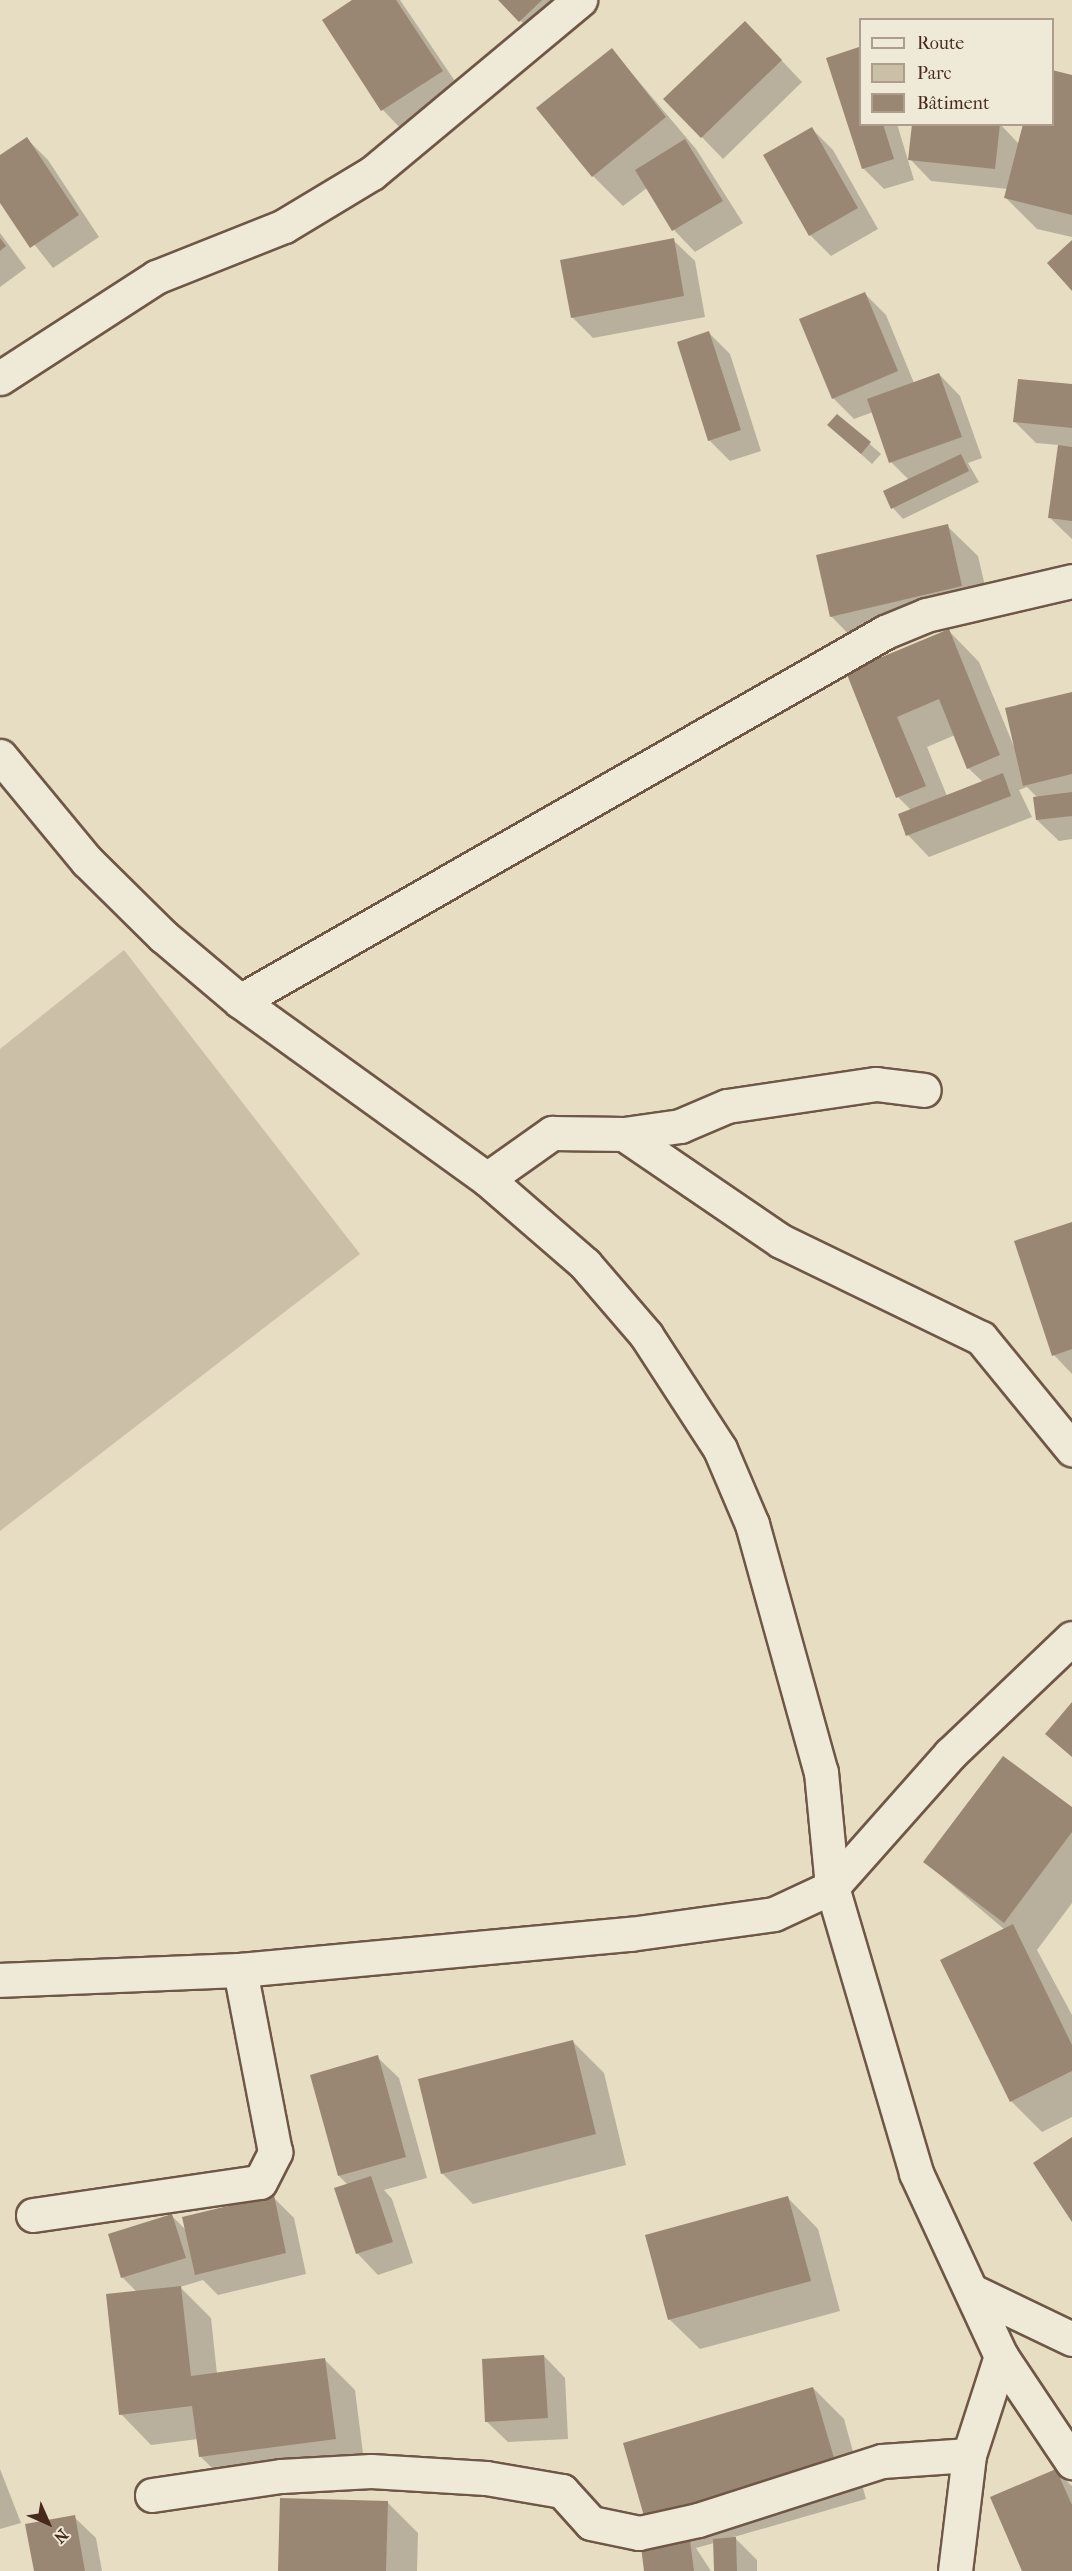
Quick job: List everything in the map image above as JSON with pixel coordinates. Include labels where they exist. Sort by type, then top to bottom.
[{"type":"street","points":[[0,378],[156,277],[284,226],[372,173],[580,0]]},
{"type":"street","points":[[240,1001],[885,632],[926,615],[1072,581]]},
{"type":"street","points":[[0,756],[87,861],[240,1001],[487,1179],[585,1264],[646,1335],[720,1449],[752,1524],[821,1772],[832,1887],[916,2174],[974,2292],[1001,2356],[1072,2462]]},
{"type":"street","points":[[487,1179],[552,1133],[624,1134],[680,1126],[750,1102],[876,1084],[924,1090]]},
{"type":"street","points":[[624,1134],[781,1240],[981,1338],[1072,1449]]},
{"type":"street","points":[[0,1980],[240,1970],[630,1934],[774,1914],[832,1887],[950,1754],[1072,1638]]},
{"type":"street","points":[[33,2215],[260,2182],[275,2152],[240,1970]]},
{"type":"street","points":[[974,2292],[1072,2339]]},
{"type":"street","points":[[955,2571],[969,2455],[1001,2356]]},
{"type":"street","points":[[152,2495],[281,2476],[371,2471],[486,2478],[562,2491],[591,2523],[639,2533],[698,2520],[882,2461],[969,2455]]},
{"type":"green space","points":[[124,950],[360,1254],[0,1531],[0,1049]]},
{"type":"building","points":[[352,0],[396,0],[443,71],[381,111],[322,20]]},
{"type":"building","points":[[498,0],[542,0],[519,22]]},
{"type":"building","points":[[745,21],[782,60],[701,138],[663,99]]},
{"type":"building","points":[[859,47],[859,126],[884,126],[894,159],[862,169],[826,58]]},
{"type":"building","points":[[612,48],[666,117],[592,177],[536,108]]},
{"type":"building","points":[[1054,70],[1072,75],[1072,215],[1004,198],[1022,126],[1054,126]]},
{"type":"building","points":[[912,126],[1000,126],[995,169],[908,160]]},
{"type":"building","points":[[812,127],[858,208],[809,236],[763,155]]},
{"type":"building","points":[[27,137],[79,215],[30,248],[0,203],[0,155]]},
{"type":"building","points":[[685,139],[723,201],[672,231],[635,170]]},
{"type":"building","points":[[0,238],[6,246],[0,251]]},
{"type":"building","points":[[674,238],[684,296],[571,318],[560,260]]},
{"type":"building","points":[[1072,240],[1072,291],[1047,263]]},
{"type":"building","points":[[865,292],[898,371],[832,399],[799,319]]},
{"type":"building","points":[[709,331],[741,430],[708,441],[677,342]]},
{"type":"building","points":[[939,373],[962,437],[889,463],[867,399]]},
{"type":"building","points":[[1018,379],[1072,384],[1072,428],[1013,422]]},
{"type":"building","points":[[837,414],[871,442],[861,454],[827,425]]},
{"type":"building","points":[[1058,445],[1072,447],[1072,521],[1048,518]]},
{"type":"building","points":[[961,454],[969,471],[891,509],[883,491]]},
{"type":"building","points":[[948,524],[962,586],[830,617],[816,555]]},
{"type":"building","points":[[949,629],[1000,755],[967,769],[939,699],[897,717],[926,786],[896,798],[846,672]]},
{"type":"building","points":[[1072,692],[1072,774],[1023,786],[1005,708]]},
{"type":"building","points":[[1003,773],[1011,796],[906,836],[898,814]]},
{"type":"building","points":[[1072,792],[1072,816],[1036,820],[1033,797]]},
{"type":"building","points":[[1072,1222],[1072,1349],[1052,1356],[1014,1241]]},
{"type":"building","points":[[1072,1702],[1072,1757],[1045,1734]]},
{"type":"building","points":[[1003,1756],[1072,1807],[1072,1832],[1004,1923],[923,1862]]},
{"type":"building","points":[[1013,1924],[1072,2045],[1072,2071],[1010,2102],[940,1960]]},
{"type":"building","points":[[573,2040],[596,2134],[441,2174],[418,2079]]},
{"type":"building","points":[[378,2055],[406,2157],[338,2176],[310,2075]]},
{"type":"building","points":[[1072,2137],[1072,2222],[1033,2163]]},
{"type":"building","points":[[371,2176],[393,2242],[356,2254],[334,2188]]},
{"type":"building","points":[[274,2195],[286,2253],[195,2275],[182,2217]]},
{"type":"building","points":[[788,2196],[811,2281],[668,2320],[645,2235]]},
{"type":"building","points":[[172,2214],[186,2258],[121,2278],[108,2234]]},
{"type":"building","points":[[181,2286],[191,2376],[325,2358],[336,2439],[199,2457],[192,2406],[119,2415],[106,2294]]},
{"type":"building","points":[[544,2355],[548,2418],[485,2422],[482,2359]]},
{"type":"building","points":[[813,2387],[837,2468],[646,2523],[623,2443]]},
{"type":"building","points":[[1056,2469],[1072,2505],[1072,2571],[1022,2571],[990,2497]]},
{"type":"building","points":[[280,2498],[388,2501],[386,2571],[278,2571]]},
{"type":"building","points":[[75,2515],[85,2571],[34,2571],[25,2524]]},
{"type":"building","points":[[736,2537],[737,2571],[714,2571],[713,2539]]},
{"type":"building","points":[[690,2540],[694,2571],[644,2571],[641,2547]]}]
